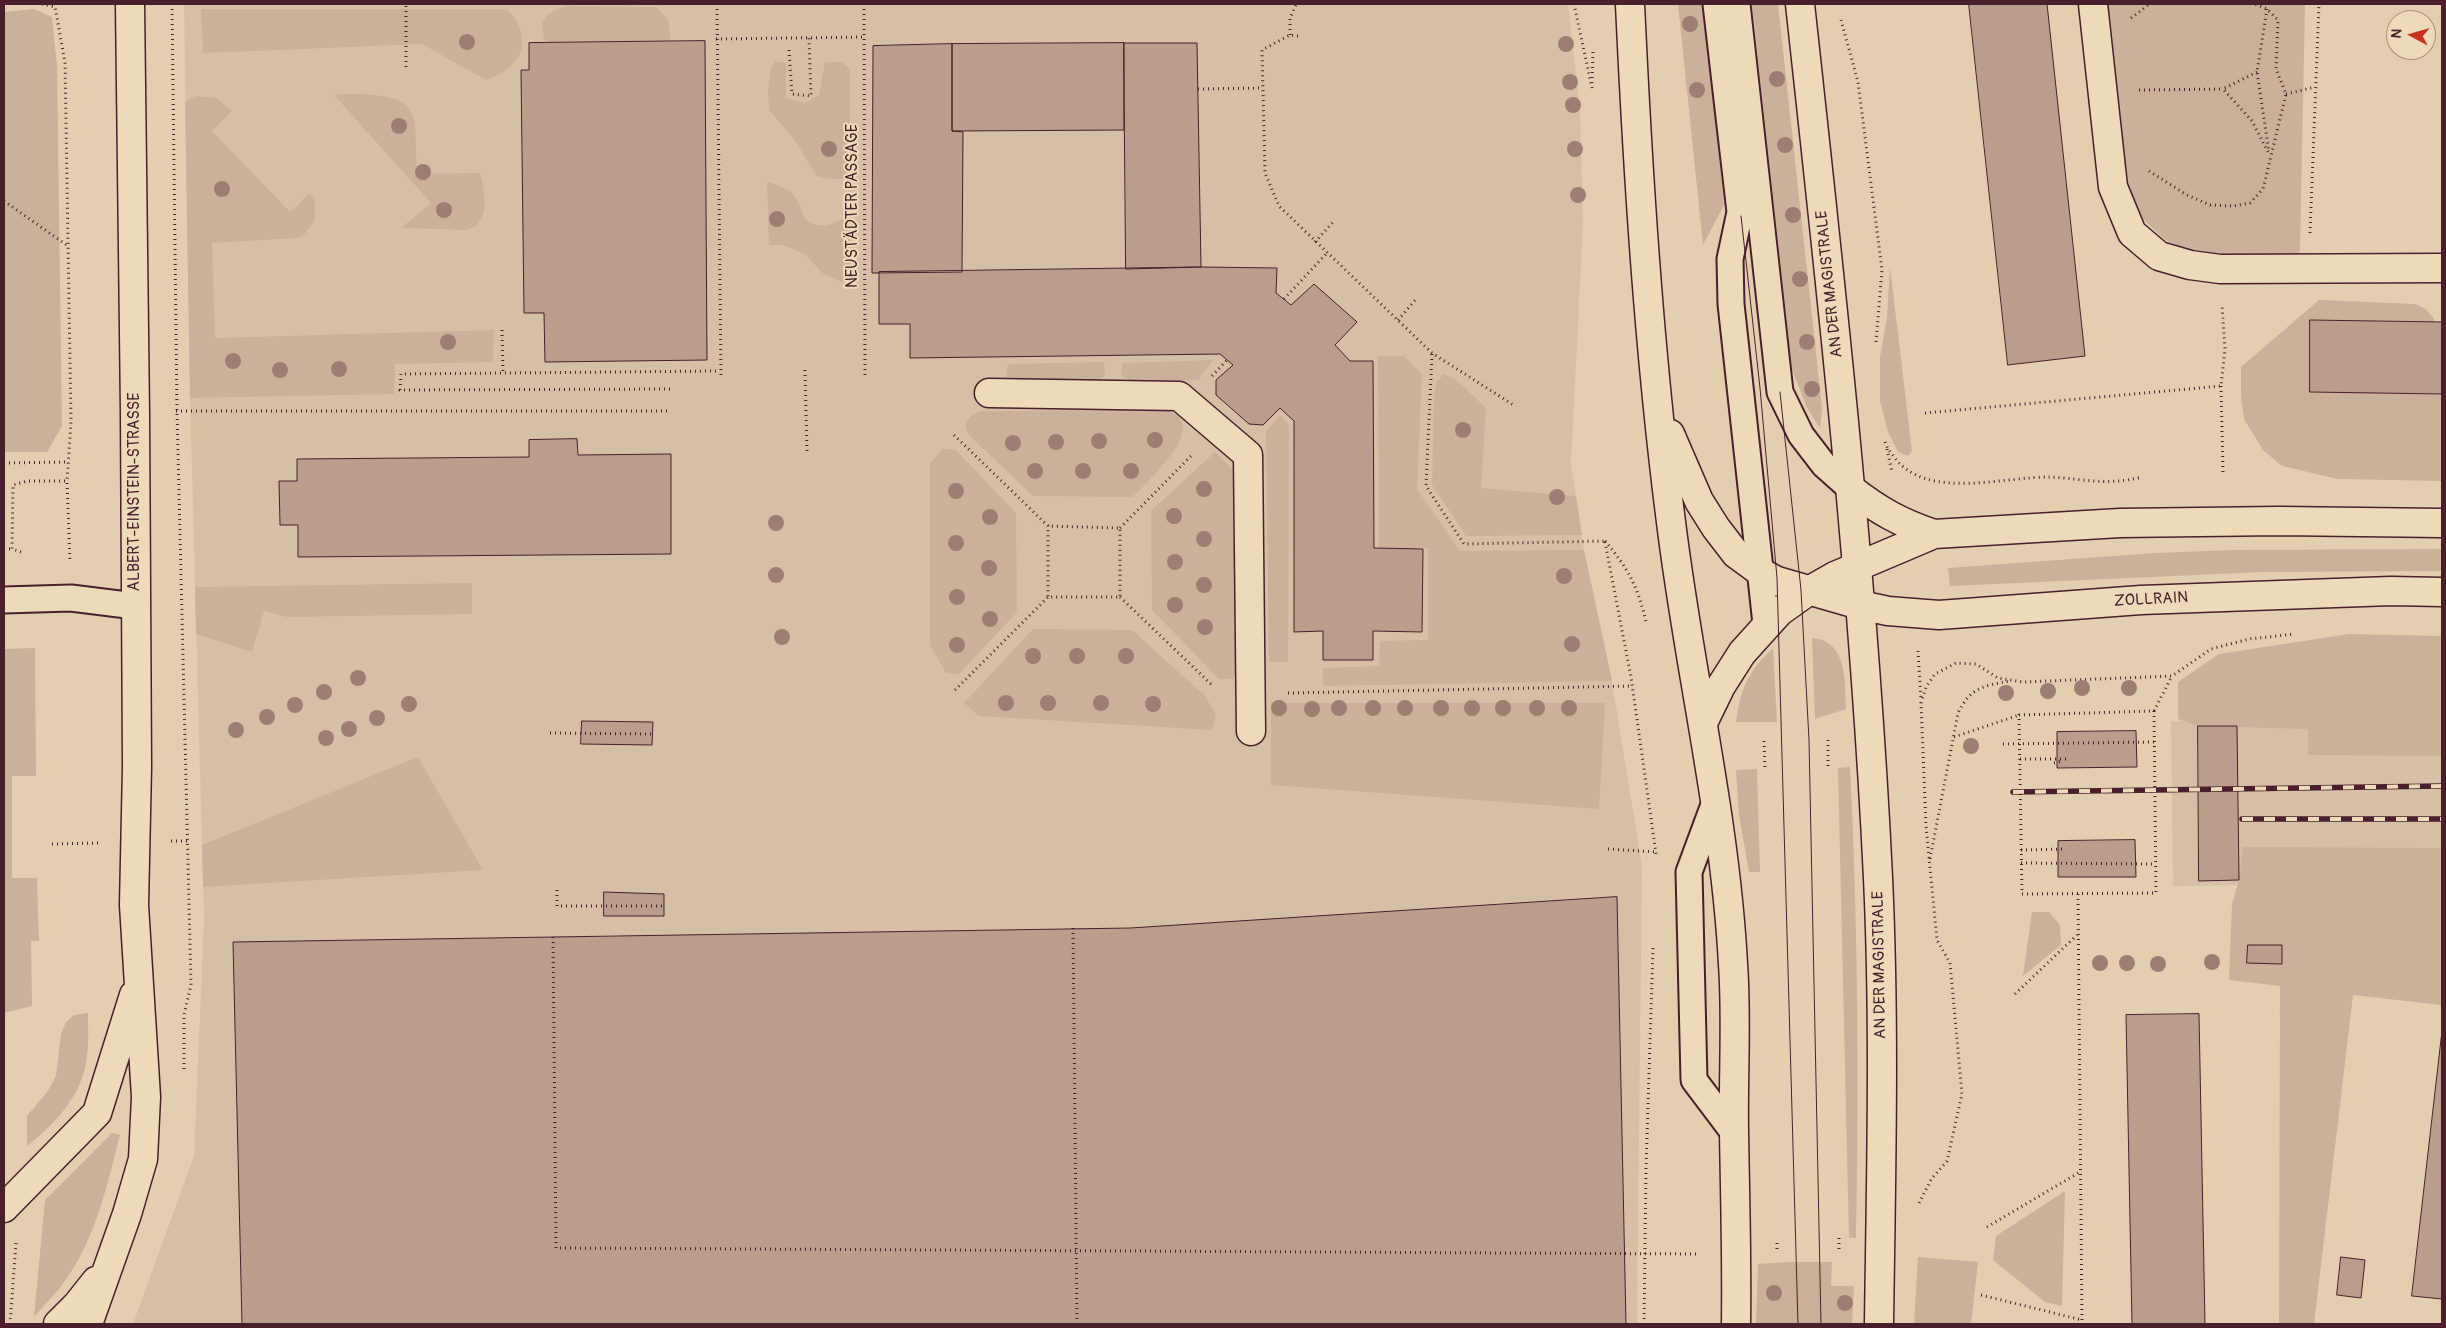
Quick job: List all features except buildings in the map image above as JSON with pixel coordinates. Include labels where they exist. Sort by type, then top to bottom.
[{"type":"main road","name":"ALBERT-EINSTEIN-STRASSE","points":[[88,1324],[127,1214],[143,1159],[146,1097],[134,905],[137,768],[130,4]]},
{"type":"main road","points":[[1630,4],[1637,158],[1671,521],[1685,622],[1703,723],[1734,966],[1736,1324]]},
{"type":"main road","name":"AN DER MAGISTRALE","points":[[1800,4],[1858,565],[1878,881],[1882,1074],[1879,1324]]},
{"type":"main road","points":[[2093,4],[2113,187],[2132,233],[2159,256],[2190,265],[2220,269],[2442,268]]},
{"type":"main road","points":[[989,393],[1178,396],[1248,455],[1251,731]]},
{"type":"main road","points":[[1658,397],[1672,439],[1699,501],[1716,528],[1736,554],[1762,573],[1807,592],[1860,605]]},
{"type":"main road","points":[[1851,490],[1903,524],[1934,534]]},
{"type":"main road","points":[[1703,723],[1721,686],[1742,653],[1766,624],[1807,592],[1858,565],[1934,534],[2120,523],[2442,523]]},
{"type":"main road","name":"ZOLLRAIN","points":[[1860,605],[1888,611],[1939,615],[2141,600],[2442,592]]},
{"type":"main road","name":"ALBERT-EINSTEIN-STRASSE","points":[[4,1208],[15,1186],[97,1113],[139,980]]},
{"type":"main road","name":"ALBERT-EINSTEIN-STRASSE","points":[[58,1324],[77,1305],[107,1266]]},
{"type":"lane","points":[[1717,4],[1741,216]]},
{"type":"lane","points":[[1717,4],[1740,212],[1730,259],[1731,304],[1762,573],[1766,624]]},
{"type":"lane","points":[[1737,4],[1780,392],[1801,435],[1824,465],[1851,490]]},
{"type":"lane","points":[[4,600],[71,598],[135,606]]},
{"type":"lane","points":[[1714,802],[1689,872],[1694,1080],[1734,1133]]},
{"type":"path","points":[[42,4],[55,7],[65,62],[71,422],[67,481],[71,598]]},
{"type":"path","points":[[172,4],[177,411],[191,985],[184,1015]]},
{"type":"path","points":[[406,4],[406,67]]},
{"type":"path","points":[[717,4],[721,376]]},
{"type":"path","name":"NEUSTÄDTER PASSAGE","points":[[864,4],[865,376]]},
{"type":"path","points":[[1574,4],[1592,88]]},
{"type":"path","points":[[2129,25],[2131,17],[2150,4]]},
{"type":"path","points":[[2144,164],[2148,170],[2187,195],[2210,205],[2233,206],[2250,203],[2263,189],[2286,94],[2276,69],[2278,20],[2267,9],[2255,4]]},
{"type":"path","points":[[2309,269],[2319,4]]},
{"type":"path","points":[[1290,35],[1290,18],[1296,5]]},
{"type":"path","points":[[2267,9],[2257,72],[2270,155]]},
{"type":"path","points":[[1838,12],[1858,82],[1882,270],[1875,345]]},
{"type":"path","points":[[1298,36],[1290,35],[1262,50],[1265,173],[1279,206],[1432,353],[1515,406]]},
{"type":"path","points":[[716,39],[865,37]]},
{"type":"path","points":[[789,50],[792,94],[810,96],[809,38]]},
{"type":"path","points":[[2129,90],[2223,89],[2257,72]]},
{"type":"path","points":[[2286,94],[2315,87]]},
{"type":"path","points":[[1198,89],[1262,88]]},
{"type":"path","points":[[2223,89],[2252,121],[2270,155]]},
{"type":"path","points":[[4,201],[68,246]]},
{"type":"path","points":[[1315,242],[1334,221]]},
{"type":"path","points":[[1284,299],[1327,253]]},
{"type":"path","points":[[1398,320],[1417,298]]},
{"type":"path","points":[[2223,472],[2221,386],[2225,349],[2224,327]]},
{"type":"path","points":[[502,330],[503,373]]},
{"type":"path","points":[[1432,353],[1426,486],[1464,544],[1605,542],[1632,686],[1656,852],[1655,861]]},
{"type":"path","points":[[805,370],[807,452]]},
{"type":"path","points":[[670,389],[400,390],[401,374],[718,371]]},
{"type":"path","points":[[1925,412],[2221,386]]},
{"type":"path","points":[[135,413],[177,411],[670,411]]},
{"type":"path","points":[[954,434],[1048,526],[1120,528]]},
{"type":"path","points":[[1884,437],[1886,446],[1898,462],[1916,475],[1931,480],[1984,483],[2050,477],[2120,482],[2142,477]]},
{"type":"path","points":[[4,463],[68,462]]},
{"type":"path","points":[[12,549],[12,485],[28,481],[67,481]]},
{"type":"path","points":[[1120,597],[1120,528],[1147,500]]},
{"type":"path","points":[[955,690],[1048,597],[1048,526]]},
{"type":"path","points":[[4,549],[21,552]]},
{"type":"path","points":[[1048,597],[1120,597],[1221,694],[1632,686]]},
{"type":"path","points":[[2020,715],[2022,894],[2156,893],[2154,711],[2172,676],[2211,650],[2249,639],[2301,633]]},
{"type":"path","points":[[1916,1208],[1932,1178],[1947,1161],[1962,1094],[1950,964],[1937,940],[1929,862],[1921,703],[1926,687],[1935,674],[1956,664],[1976,664],[1998,678],[2014,681]]},
{"type":"path","points":[[1929,862],[1958,713],[1966,697],[1976,689],[2014,681],[2172,676]]},
{"type":"path","points":[[1953,738],[2020,715],[2154,711]]},
{"type":"path","points":[[550,734],[653,734]]},
{"type":"path","points":[[1828,740],[1828,768]]},
{"type":"path","points":[[1764,741],[1765,769]]},
{"type":"path","points":[[2003,744],[2154,742]]},
{"type":"path","points":[[2020,759],[2067,759],[2054,763]]},
{"type":"path","points":[[2021,850],[2066,849],[2054,846]]},
{"type":"path","points":[[1608,849],[1656,852]]},
{"type":"path","points":[[2021,863],[2155,864]]},
{"type":"path","points":[[557,890],[557,906],[664,906]]},
{"type":"path","points":[[1981,1296],[2082,1322],[2078,894]]},
{"type":"path","points":[[1072,928],[1077,1324]]},
{"type":"path","points":[[2015,994],[2078,935]]},
{"type":"path","points":[[553,937],[556,1248],[1076,1249],[1705,1254]]},
{"type":"path","points":[[1644,1324],[1644,1254],[1653,940]]},
{"type":"path","points":[[1988,1227],[2080,1172]]},
{"type":"path","points":[[10,1324],[17,1235]]},
{"type":"path","points":[[1839,1238],[1839,1250]]},
{"type":"path","points":[[1777,1243],[1778,1252]]},
{"type":"shaded area","points":[[184,4],[1568,4],[1580,110],[1583,224],[1571,464],[1584,550],[1612,681],[1642,867],[1637,1324],[133,1324],[194,1156],[204,919],[190,398]]},
{"type":"shaded area","points":[[1678,4],[1704,4],[1724,205],[1703,245]]},
{"type":"shaded area","points":[[1752,4],[1778,4],[1822,408],[1820,428],[1807,408],[1792,369]]},
{"type":"shaded area","points":[[2106,4],[2305,4],[2300,250],[2297,259],[2219,261],[2188,251],[2164,239],[2143,219],[2128,193],[2119,163]]},
{"type":"shaded area","points":[[570,6],[657,7],[668,20],[671,41],[553,43],[544,40],[542,23],[545,19],[554,11]]},
{"type":"shaded area","points":[[34,9],[52,17],[57,66],[62,426],[47,452],[4,452],[4,12]]},
{"type":"shaded area","points":[[201,9],[507,9],[516,20],[521,31],[521,51],[509,68],[486,80],[422,44],[203,53]]},
{"type":"shaded area","points":[[775,61],[786,63],[786,98],[805,103],[819,95],[825,62],[842,62],[850,69],[849,167],[843,179],[817,176],[794,139],[769,110],[768,89],[771,68]]},
{"type":"shaded area","points":[[351,94],[392,98],[404,103],[411,111],[416,135],[417,174],[480,173],[484,206],[480,221],[475,226],[467,230],[401,228],[431,203],[334,95]]},
{"type":"shaded area","points":[[196,96],[216,98],[232,111],[212,131],[290,212],[310,193],[315,202],[315,220],[304,235],[297,238],[212,243],[215,338],[494,330],[493,362],[395,364],[394,394],[190,398],[185,102]]},
{"type":"shaded area","points":[[767,182],[788,190],[798,202],[805,218],[815,225],[827,225],[849,216],[851,286],[822,273],[805,254],[783,245],[769,245]]},
{"type":"shaded area","points":[[1890,267],[1912,451],[1908,456],[1898,452],[1888,432],[1880,401],[1880,357],[1887,317]]},
{"type":"shaded area","points":[[2319,300],[2415,304],[2430,313],[2435,322],[2311,320],[2310,392],[2442,394],[2442,481],[2338,479],[2282,466],[2263,450],[2244,419],[2241,398],[2241,367]]},
{"type":"shaded area","points":[[1378,356],[1404,356],[1422,374],[1417,489],[1460,551],[1584,550],[1612,681],[1323,686],[1323,668],[1379,666],[1380,641],[1428,640],[1428,548],[1379,548]]},
{"type":"shaded area","points":[[1213,360],[1198,380],[1129,381],[1121,374],[1122,363]]},
{"type":"shaded area","points":[[1104,362],[1105,375],[1097,383],[1014,383],[1006,377],[1008,364]]},
{"type":"shaded area","points":[[1444,374],[1456,380],[1486,408],[1481,488],[1576,496],[1582,535],[1466,536],[1432,485],[1434,398],[1436,382]]},
{"type":"shaded area","points":[[1165,410],[1178,417],[1183,427],[1180,439],[1163,465],[1133,497],[1033,496],[971,437],[966,428],[969,418],[980,411]]},
{"type":"shaded area","points":[[1280,415],[1289,425],[1288,662],[1269,662],[1266,432]]},
{"type":"shaded area","points":[[942,449],[955,449],[1016,513],[1017,612],[959,674],[946,673],[930,645],[930,464]]},
{"type":"shaded area","points":[[1215,452],[1234,471],[1237,672],[1233,679],[1219,679],[1152,610],[1151,511]]},
{"type":"shaded area","points":[[2442,549],[2442,571],[2264,572],[1950,586],[1948,568],[2155,553],[2234,550]]},
{"type":"shaded area","points":[[472,583],[472,614],[287,617],[264,611],[252,652],[196,634],[195,587]]},
{"type":"shaded area","points":[[1033,629],[1132,630],[1204,695],[1216,714],[1212,730],[979,716],[964,703]]},
{"type":"shaded area","points":[[2349,634],[2442,636],[2442,756],[2308,755],[2308,729],[2198,726],[2178,719],[2178,682],[2219,654]]},
{"type":"shaded area","points":[[1812,638],[1824,641],[1838,655],[1844,675],[1846,709],[1815,719]]},
{"type":"shaded area","points":[[35,648],[36,776],[12,776],[12,878],[37,878],[39,941],[31,941],[32,1006],[4,1013],[4,649]]},
{"type":"shaded area","points":[[1773,648],[1777,722],[1736,722],[1740,699],[1747,681],[1757,665]]},
{"type":"shaded area","points":[[1271,703],[1605,703],[1599,809],[1271,785]]},
{"type":"shaded area","points":[[2171,721],[2442,727],[2442,885],[2396,883],[2173,886]]},
{"type":"shaded area","points":[[418,757],[483,870],[203,887],[202,845]]},
{"type":"shaded area","points":[[1850,767],[1857,1002],[1856,1238],[1849,1238],[1838,768]]},
{"type":"shaded area","points":[[1757,769],[1760,872],[1749,872],[1739,815],[1736,770]]},
{"type":"shaded area","points":[[2243,847],[2442,848],[2442,1005],[2353,995],[2314,1324],[2279,1324],[2280,986],[2229,980],[2232,904],[2239,880]]},
{"type":"shaded area","points":[[2032,912],[2049,912],[2060,925],[2061,945],[2023,976]]},
{"type":"shaded area","points":[[88,1013],[88,1051],[80,1083],[74,1096],[58,1118],[27,1146],[27,1116],[48,1091],[56,1076],[61,1034],[66,1022],[74,1015]]},
{"type":"shaded area","points":[[112,1133],[120,1135],[105,1194],[83,1251],[59,1289],[34,1317],[45,1200]]},
{"type":"shaded area","points":[[2065,1191],[2062,1306],[2045,1302],[1993,1260],[1996,1236]]},
{"type":"shaded area","points":[[1918,1257],[1978,1262],[1971,1324],[1914,1324]]},
{"type":"shaded area","points":[[1832,1262],[1831,1286],[1854,1286],[1852,1324],[1756,1324],[1758,1264]]},
{"type":"tram line","points":[[1741,216],[1760,388],[1777,578],[1798,1324]]},
{"type":"tram line","points":[[1780,392],[1801,590],[1809,740],[1821,1324]]},
{"type":"railway","points":[[2013,792],[2442,786]]},
{"type":"railway","points":[[2242,819],[2442,819]]}]
